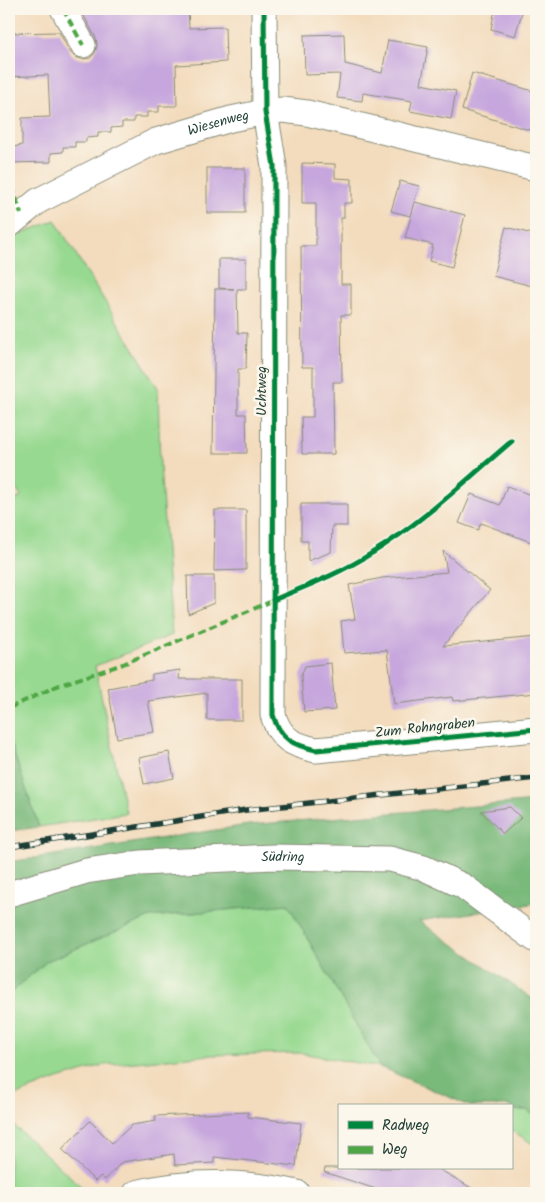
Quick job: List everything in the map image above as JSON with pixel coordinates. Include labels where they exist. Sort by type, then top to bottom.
[{"type":"street","points":[[63,9],[83,45]]},
{"type":"street","name":"Uchtweg","points":[[264,9],[264,112],[274,166],[273,715],[277,727],[286,738],[299,746],[316,750]]},
{"type":"street","name":"Wiesenweg","points":[[9,225],[38,201],[156,141],[231,119],[264,112],[283,110],[307,113],[536,168]]},
{"type":"street","name":"Zum Rohngraben","points":[[316,750],[536,728]]},
{"type":"street","name":"Südring","points":[[9,894],[86,871],[140,863],[273,857],[390,859],[424,868],[463,886],[536,940]]},
{"type":"street","points":[[136,1193],[176,1186],[209,1183],[266,1187],[298,1193]]},
{"type":"green space","points":[[55,220],[158,388],[160,465],[172,635],[95,666],[126,813],[39,827],[9,739],[9,503],[21,497],[9,476],[9,242],[14,237]]},
{"type":"green space","points":[[9,739],[39,827],[9,831]]},
{"type":"green space","points":[[536,801],[536,903],[419,921],[536,1001],[536,1117],[527,1110],[512,1110],[512,1104],[465,1104],[380,1067],[288,904],[150,917],[47,961],[9,994],[9,862],[248,825]]},
{"type":"green space","points":[[288,904],[380,1067],[301,1053],[209,1055],[104,1065],[58,1079],[9,1098],[9,994],[47,961],[150,917]]},
{"type":"green space","points":[[512,1110],[527,1110],[536,1117],[536,1146],[512,1131]]},
{"type":"green space","points":[[9,1121],[87,1193],[64,1193],[46,1187],[25,1193],[9,1193]]},
{"type":"building","points":[[80,9],[188,9],[189,28],[225,27],[226,62],[176,65],[177,106],[159,106],[159,112],[147,112],[147,117],[134,117],[134,122],[122,122],[122,127],[111,128],[111,132],[98,132],[98,137],[86,138],[86,142],[75,142],[75,147],[63,147],[63,152],[51,153],[51,162],[9,163],[9,148],[22,145],[22,118],[50,117],[48,75],[9,77],[9,33],[59,32],[70,52],[75,57],[82,59],[90,58],[95,53],[96,38]]},
{"type":"building","points":[[495,9],[523,9],[515,36],[491,29]]},
{"type":"building","points":[[344,34],[345,64],[382,73],[388,40],[428,47],[421,84],[456,91],[451,119],[410,111],[412,101],[363,93],[362,101],[337,98],[340,74],[305,75],[304,35]]},
{"type":"building","points":[[472,73],[536,92],[536,132],[462,110]]},
{"type":"building","points":[[302,163],[335,164],[335,178],[352,179],[352,203],[344,203],[344,218],[341,218],[341,284],[351,284],[351,315],[341,315],[342,382],[333,382],[334,454],[302,454],[301,417],[313,417],[313,367],[302,367],[301,246],[316,246],[316,203],[302,203]]},
{"type":"building","points":[[207,168],[245,168],[245,213],[207,213]]},
{"type":"building","points":[[400,181],[419,186],[410,216],[391,211]]},
{"type":"building","points":[[415,202],[465,215],[452,267],[429,261],[433,245],[405,238]]},
{"type":"building","points":[[506,227],[536,235],[536,287],[493,276]]},
{"type":"building","points":[[219,259],[246,259],[246,289],[237,289],[238,333],[247,333],[246,369],[238,369],[238,414],[246,414],[247,453],[213,453],[215,289],[234,289],[219,288]]},
{"type":"building","points":[[507,486],[536,497],[536,544],[481,523],[478,530],[459,523],[471,494],[500,505]]},
{"type":"building","points":[[301,504],[347,504],[347,526],[332,526],[331,552],[308,561],[308,541],[301,541]]},
{"type":"building","points":[[215,510],[246,510],[246,570],[214,571]]},
{"type":"building","points":[[443,551],[490,590],[443,646],[536,637],[536,693],[453,701],[452,697],[394,704],[387,650],[344,653],[341,621],[355,619],[349,585],[382,578],[447,572]]},
{"type":"building","points":[[187,576],[214,576],[214,603],[188,614]]},
{"type":"building","points":[[331,663],[335,710],[304,712],[301,676],[305,666]]},
{"type":"building","points":[[180,670],[179,679],[242,679],[242,720],[207,720],[207,693],[148,701],[154,732],[117,738],[108,688],[152,680],[152,674]]},
{"type":"building","points":[[169,752],[174,778],[144,784],[139,758]]},
{"type":"building","points":[[510,807],[521,818],[503,834],[481,811]]},
{"type":"building","points":[[248,1112],[248,1117],[301,1123],[296,1166],[214,1157],[214,1163],[175,1165],[174,1154],[122,1162],[105,1180],[101,1176],[95,1181],[62,1149],[90,1121],[112,1143],[132,1125],[156,1121],[155,1116]]},
{"type":"building","points":[[325,1168],[338,1168],[338,1170],[440,1170],[480,1193],[388,1193],[324,1172]]},
{"type":"railway","points":[[9,847],[246,810],[536,778]]},
{"type":"marked path","points":[[63,9],[83,45]]},
{"type":"marked path","points":[[9,175],[21,214]]},
{"type":"marked path","points":[[9,708],[57,686],[123,664],[277,599]]},
{"type":"cycle path","points":[[264,9],[265,112],[274,166],[273,715],[276,723],[279,730],[288,740],[316,750],[536,729]]},
{"type":"cycle path","points":[[273,600],[336,573],[391,541],[444,500],[512,441]]}]
